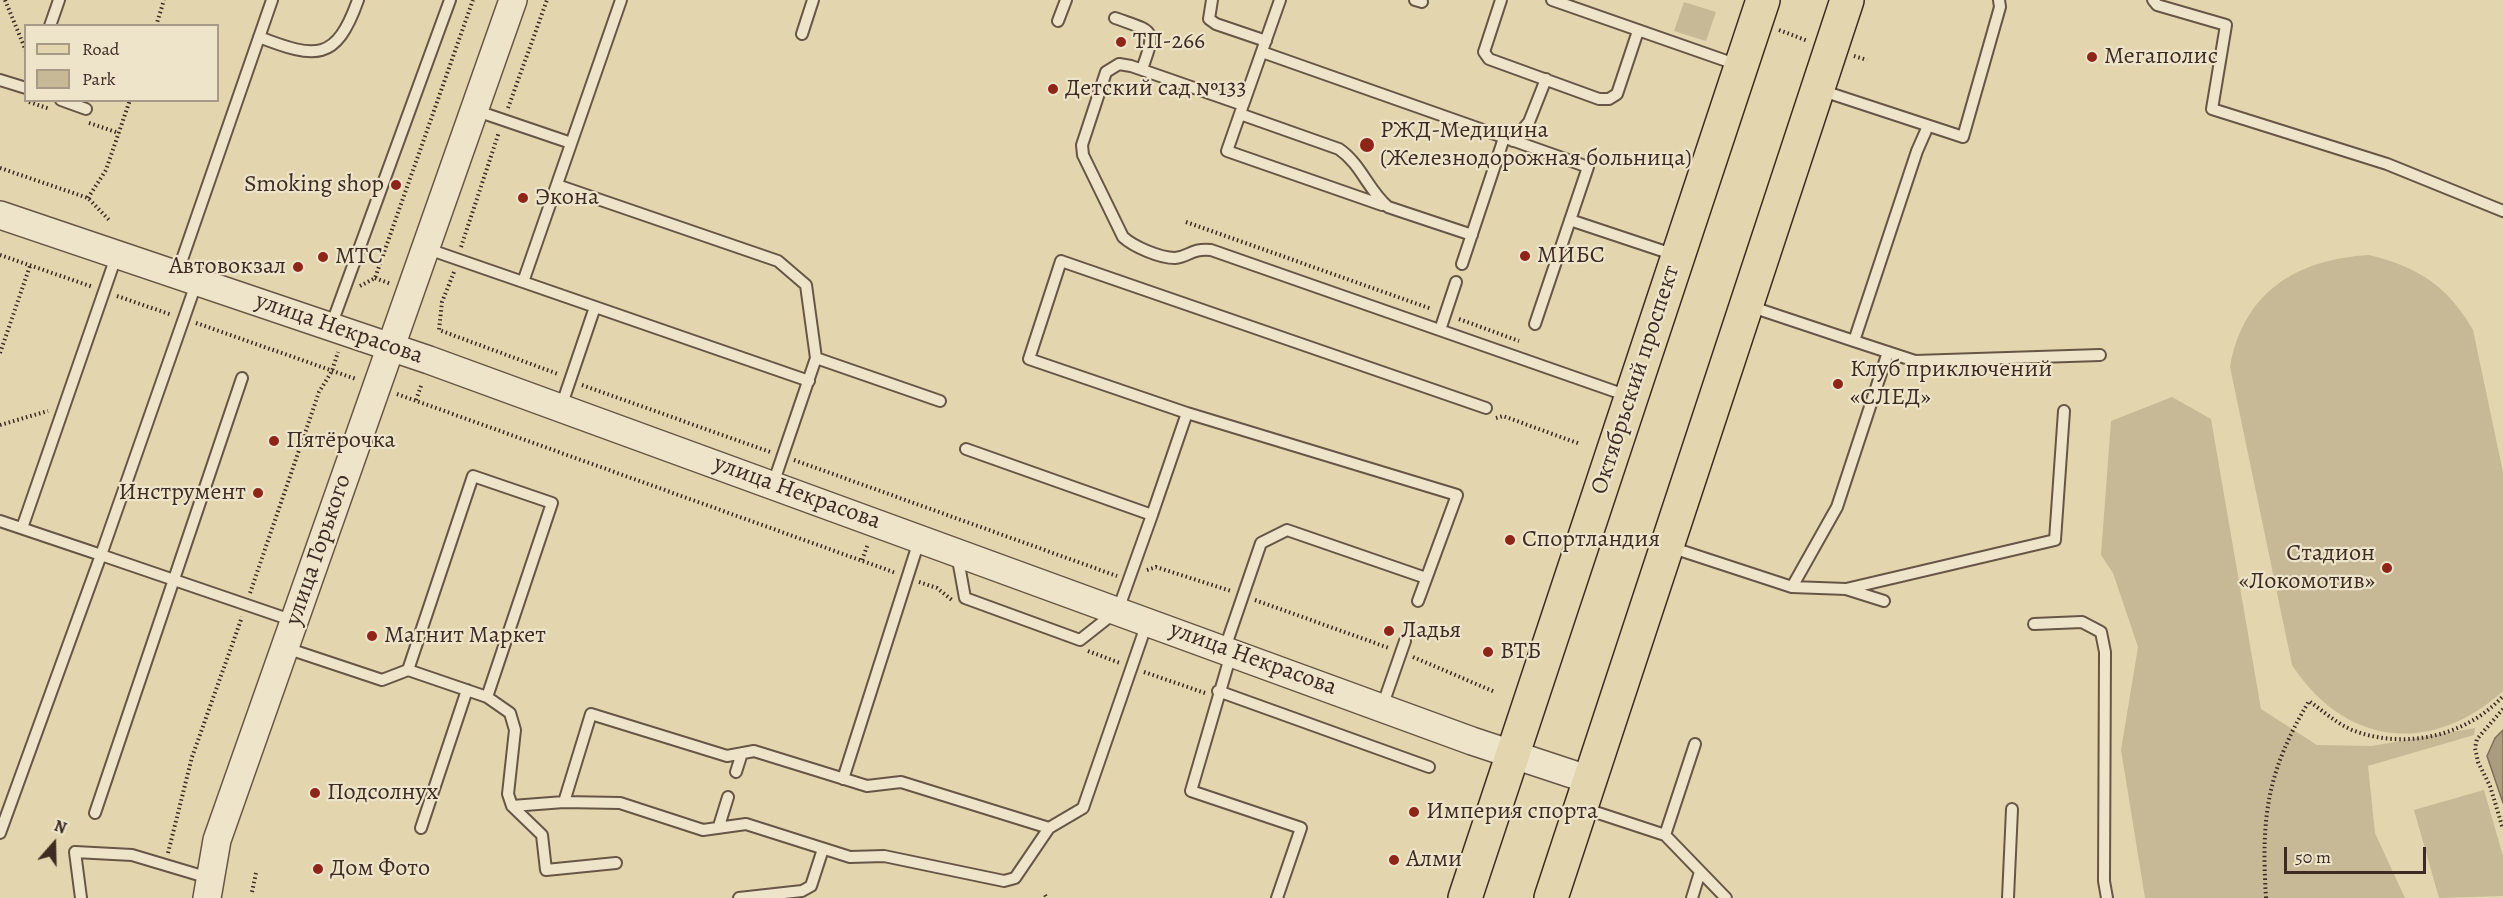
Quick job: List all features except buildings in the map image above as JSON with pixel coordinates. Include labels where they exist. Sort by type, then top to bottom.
[{"type":"main road","points":[[1551,898],[1817,89],[1839,51],[1847,0]]},
{"type":"main road","name":"Октябрьский проспект","points":[[1465,898],[1759,11]]},
{"type":"street","name":"улица Горького","points":[[208,888],[217,840],[513,0]]},
{"type":"street","name":"улица Некрасова","points":[[0,215],[390,346],[1148,620],[1511,754],[1586,793]]},
{"type":"lane","points":[[51,24],[59,0]]},
{"type":"lane","points":[[0,833],[184,319],[187,278],[272,0]]},
{"type":"lane","points":[[259,37],[312,52],[325,49],[338,42],[348,28],[358,0]]},
{"type":"lane","points":[[338,328],[450,0]]},
{"type":"lane","points":[[523,282],[621,0]]},
{"type":"lane","points":[[802,34],[813,0]]},
{"type":"lane","points":[[1058,21],[1066,0]]},
{"type":"lane","points":[[1212,0],[1209,19],[1216,24],[1266,41]]},
{"type":"lane","points":[[1280,0],[1227,151],[1472,236]]},
{"type":"lane","points":[[1501,0],[1484,52],[1489,59],[1599,99],[1610,99],[1617,94],[1638,31]]},
{"type":"lane","points":[[1552,0],[1741,66]]},
{"type":"lane","points":[[1817,89],[1962,138],[2000,7],[1999,0]]},
{"type":"lane","points":[[2153,0],[2157,5],[2226,25],[2212,109],[2386,164],[2503,211]]},
{"type":"lane","points":[[1115,18],[1147,29],[1151,34],[1152,42],[1142,69]]},
{"type":"lane","points":[[1262,52],[1588,167],[1535,324]]},
{"type":"lane","points":[[1388,207],[1376,197],[1352,158],[1339,149],[1142,69],[1119,64],[1106,72],[1082,145],[1083,155],[1119,229],[1131,244],[1174,258],[1199,249],[1211,250],[1630,397]]},
{"type":"lane","points":[[1462,264],[1509,139],[1529,122],[1546,79]]},
{"type":"lane","points":[[0,80],[24,87]]},
{"type":"lane","points":[[67,102],[86,109]]},
{"type":"lane","points":[[474,110],[571,143]]},
{"type":"lane","points":[[1854,341],[1917,151],[1928,126]]},
{"type":"lane","points":[[557,185],[778,261],[806,285],[816,358],[773,484]]},
{"type":"lane","points":[[1570,220],[1677,256]]},
{"type":"lane","points":[[425,248],[809,381]]},
{"type":"lane","points":[[22,528],[117,254]]},
{"type":"lane","points":[[1418,601],[1457,495],[1187,413],[1029,359],[1061,261],[1486,408]]},
{"type":"lane","points":[[1440,330],[1456,282]]},
{"type":"lane","points":[[1746,305],[1915,361],[2100,355]]},
{"type":"lane","points":[[561,407],[595,307]]},
{"type":"lane","points":[[1791,587],[1837,507],[1888,352]]},
{"type":"lane","points":[[816,358],[940,401]]},
{"type":"lane","points":[[95,813],[172,579],[242,378]]},
{"type":"lane","points":[[1667,546],[1791,587],[1846,589],[2055,540],[2064,411]]},
{"type":"lane","points":[[957,551],[965,598],[1080,640],[1118,610],[1187,413]]},
{"type":"lane","points":[[966,449],[1152,515]]},
{"type":"lane","points":[[408,670],[473,476],[485,480],[552,503],[487,697]]},
{"type":"lane","points":[[0,521],[294,621]]},
{"type":"lane","points":[[1278,898],[1301,828],[1191,791],[1244,596],[1261,543],[1287,531],[1426,578]]},
{"type":"lane","points":[[843,779],[920,538]]},
{"type":"lane","points":[[1846,589],[1884,601]]},
{"type":"lane","points":[[513,806],[564,802],[620,803],[703,830],[746,824],[850,857],[884,856],[1004,881],[1015,878],[1049,828],[1083,808],[1148,620]]},
{"type":"lane","points":[[2034,624],[2082,622],[2101,632],[2105,652],[2104,881],[2107,898]]},
{"type":"lane","points":[[1382,707],[1405,640]]},
{"type":"lane","points":[[285,648],[382,680],[408,670],[487,697],[510,713],[515,730],[508,794],[513,806],[543,835],[546,870],[616,863]]},
{"type":"lane","points":[[421,828],[467,690]]},
{"type":"lane","points":[[1218,692],[1429,767]]},
{"type":"lane","points":[[564,802],[591,714],[727,756],[754,751],[867,786],[902,782],[1049,828]]},
{"type":"lane","points":[[1665,835],[1695,744]]},
{"type":"lane","points":[[735,772],[742,753]]},
{"type":"lane","points":[[1586,793],[1665,835],[1726,898]]},
{"type":"lane","points":[[719,826],[728,797]]},
{"type":"lane","points":[[2008,898],[2012,809]]},
{"type":"lane","points":[[739,898],[802,891],[811,886],[823,849]]},
{"type":"lane","points":[[81,898],[75,852],[132,855],[208,888]]},
{"type":"lane","points":[[1692,898],[1700,872]]},
{"type":"path","points":[[5,0],[24,46]]},
{"type":"path","points":[[157,24],[164,0]]},
{"type":"path","points":[[0,255],[332,371],[338,328],[359,286],[375,278],[473,0]]},
{"type":"path","points":[[1759,11],[1839,51],[1868,60]]},
{"type":"path","points":[[88,198],[106,170],[129,102]]},
{"type":"path","points":[[0,168],[88,198],[109,220]]},
{"type":"path","points":[[1186,222],[1522,342]]},
{"type":"path","points":[[438,335],[442,302],[459,260]]},
{"type":"path","points":[[0,353],[30,266]]},
{"type":"path","points":[[439,330],[570,380],[1119,576],[1130,577],[1156,567],[1401,652],[1495,692]]},
{"type":"path","points":[[422,383],[416,400],[898,573]]},
{"type":"path","points":[[0,425],[64,406]]},
{"type":"path","points":[[1503,416],[1580,444]]},
{"type":"path","points":[[883,499],[885,493]]},
{"type":"path","points":[[862,560],[868,543]]},
{"type":"path","points":[[1105,657],[1205,694]]},
{"type":"path","points":[[2266,898],[2263,856],[2268,797],[2286,740],[2309,701],[2351,729],[2395,740],[2419,739],[2466,725],[2503,696]]},
{"type":"path","points":[[2503,709],[2477,739],[2475,748],[2503,829]]},
{"type":"path","points":[[252,892],[256,873]]},
{"type":"green space","points":[[1684,2],[1716,12],[1706,41],[1674,31]]},
{"type":"green space","name":"Cтадион «Локомотив»","points":[[2369,255],[2402,265],[2430,280],[2453,301],[2473,330],[2503,472],[2503,691],[2475,712],[2447,726],[2419,733],[2390,733],[2363,726],[2337,712],[2313,692],[2292,665],[2230,367],[2237,341],[2247,318],[2277,284],[2297,272],[2319,264]]},
{"type":"green space","points":[[2172,397],[2211,419],[2261,709],[2317,745],[2372,746],[2475,728],[2474,735],[2368,766],[2375,833],[2405,898],[2145,898],[2121,750],[2138,647],[2113,573],[2101,555],[2111,421]]},
{"type":"green space","points":[[2484,790],[2503,856],[2503,896],[2439,898],[2414,810]]},
{"type":"shaded area","points":[[2503,730],[2503,803],[2487,756],[2495,738]]},
{"type":"place","name":"ТП-266","points":[[1121,42]]},
{"type":"place","name":"Мегаполис","points":[[2092,57]]},
{"type":"place","name":"Детский сад №133","points":[[1053,89]]},
{"type":"place","name":"РЖД-Медицина (Железнодорожная больница)","points":[[1367,145]]},
{"type":"place","name":"Smoking shop","points":[[396,185]]},
{"type":"place","name":"Экона","points":[[523,198]]},
{"type":"place","name":"МИБС","points":[[1525,256]]},
{"type":"place","name":"МТС","points":[[323,257]]},
{"type":"place","name":"Автовокзал","points":[[298,267]]},
{"type":"place","name":"Клуб приключений «СЛЕД»","points":[[1838,384]]},
{"type":"place","name":"Пятёрочка","points":[[274,441]]},
{"type":"place","name":"Инструмент","points":[[258,493]]},
{"type":"place","name":"Спортландия","points":[[1510,540]]},
{"type":"place","name":"Cтадион «Локомотив»","points":[[2387,568]]},
{"type":"place","name":"Ладья","points":[[1389,631]]},
{"type":"place","name":"Магнит Маркет","points":[[372,636]]},
{"type":"place","name":"ВТБ","points":[[1488,652]]},
{"type":"place","name":"Подсолнух","points":[[315,793]]},
{"type":"place","name":"Империя спорта","points":[[1414,812]]},
{"type":"place","name":"Алми","points":[[1394,860]]},
{"type":"place","name":"Дом Фото","points":[[318,869]]}]
